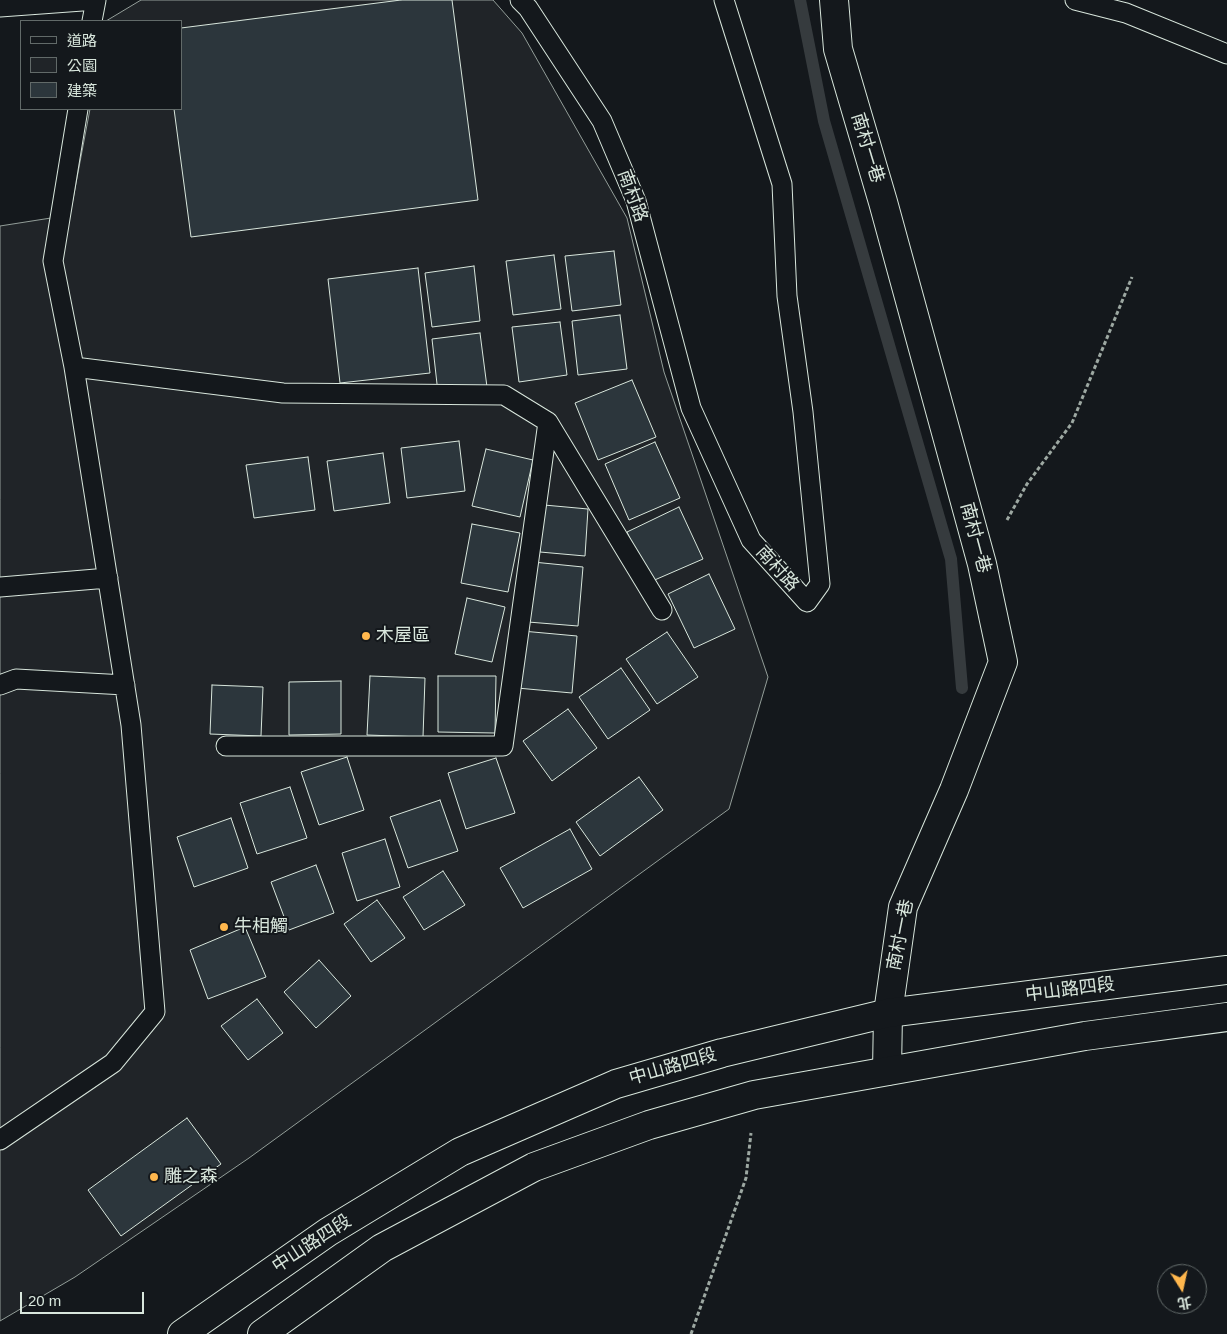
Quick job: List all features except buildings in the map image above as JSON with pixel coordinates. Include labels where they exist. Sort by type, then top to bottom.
[{"type":"main road","name":"南村一巷","points":[[834,0],[838,49],[883,202],[982,564],[1003,662],[954,790],[903,908],[888,1013],[887,1071]]},
{"type":"main road","name":"中山路四段","points":[[182,1334],[328,1232],[460,1152],[616,1084],[722,1053],[888,1013],[1227,970]]},
{"type":"main road","points":[[262,1334],[382,1248],[534,1167],[649,1125],[754,1094],[1085,1036],[1227,1017]]},
{"type":"lane","points":[[0,7],[96,0],[92,20]]},
{"type":"lane","name":"南村路","points":[[520,0],[528,8],[602,121],[636,201],[691,408],[751,540],[807,602],[820,584],[803,412],[787,296],[782,184],[724,0]]},
{"type":"lane","points":[[1075,0],[1126,13],[1227,54]]},
{"type":"lane","points":[[0,1140],[113,1063],[155,1012],[132,725],[74,366],[53,261],[78,110]]},
{"type":"lane","points":[[74,366],[283,393],[504,395],[548,422],[662,610]]},
{"type":"lane","points":[[226,746],[503,746],[548,422]]},
{"type":"lane","points":[[0,588],[108,578]]},
{"type":"lane","points":[[0,685],[16,679],[125,686]]},
{"type":"path","points":[[982,564],[1028,484],[1072,423],[1132,277]]},
{"type":"path","points":[[691,1334],[746,1178],[754,1094]]},
{"type":"green space","points":[[141,0],[493,0],[522,33],[627,218],[664,372],[768,677],[729,809],[249,1158],[75,1277],[0,1321],[0,226],[70,215],[90,110],[182,110],[182,20],[108,20]]},
{"type":"waterway","points":[[800,0],[824,121],[951,559],[962,688]]},
{"type":"place","name":"木屋區","points":[[366,636]]},
{"type":"place","name":"牛相觸","points":[[224,927]]},
{"type":"place","name":"雕之森","points":[[154,1177]]}]
